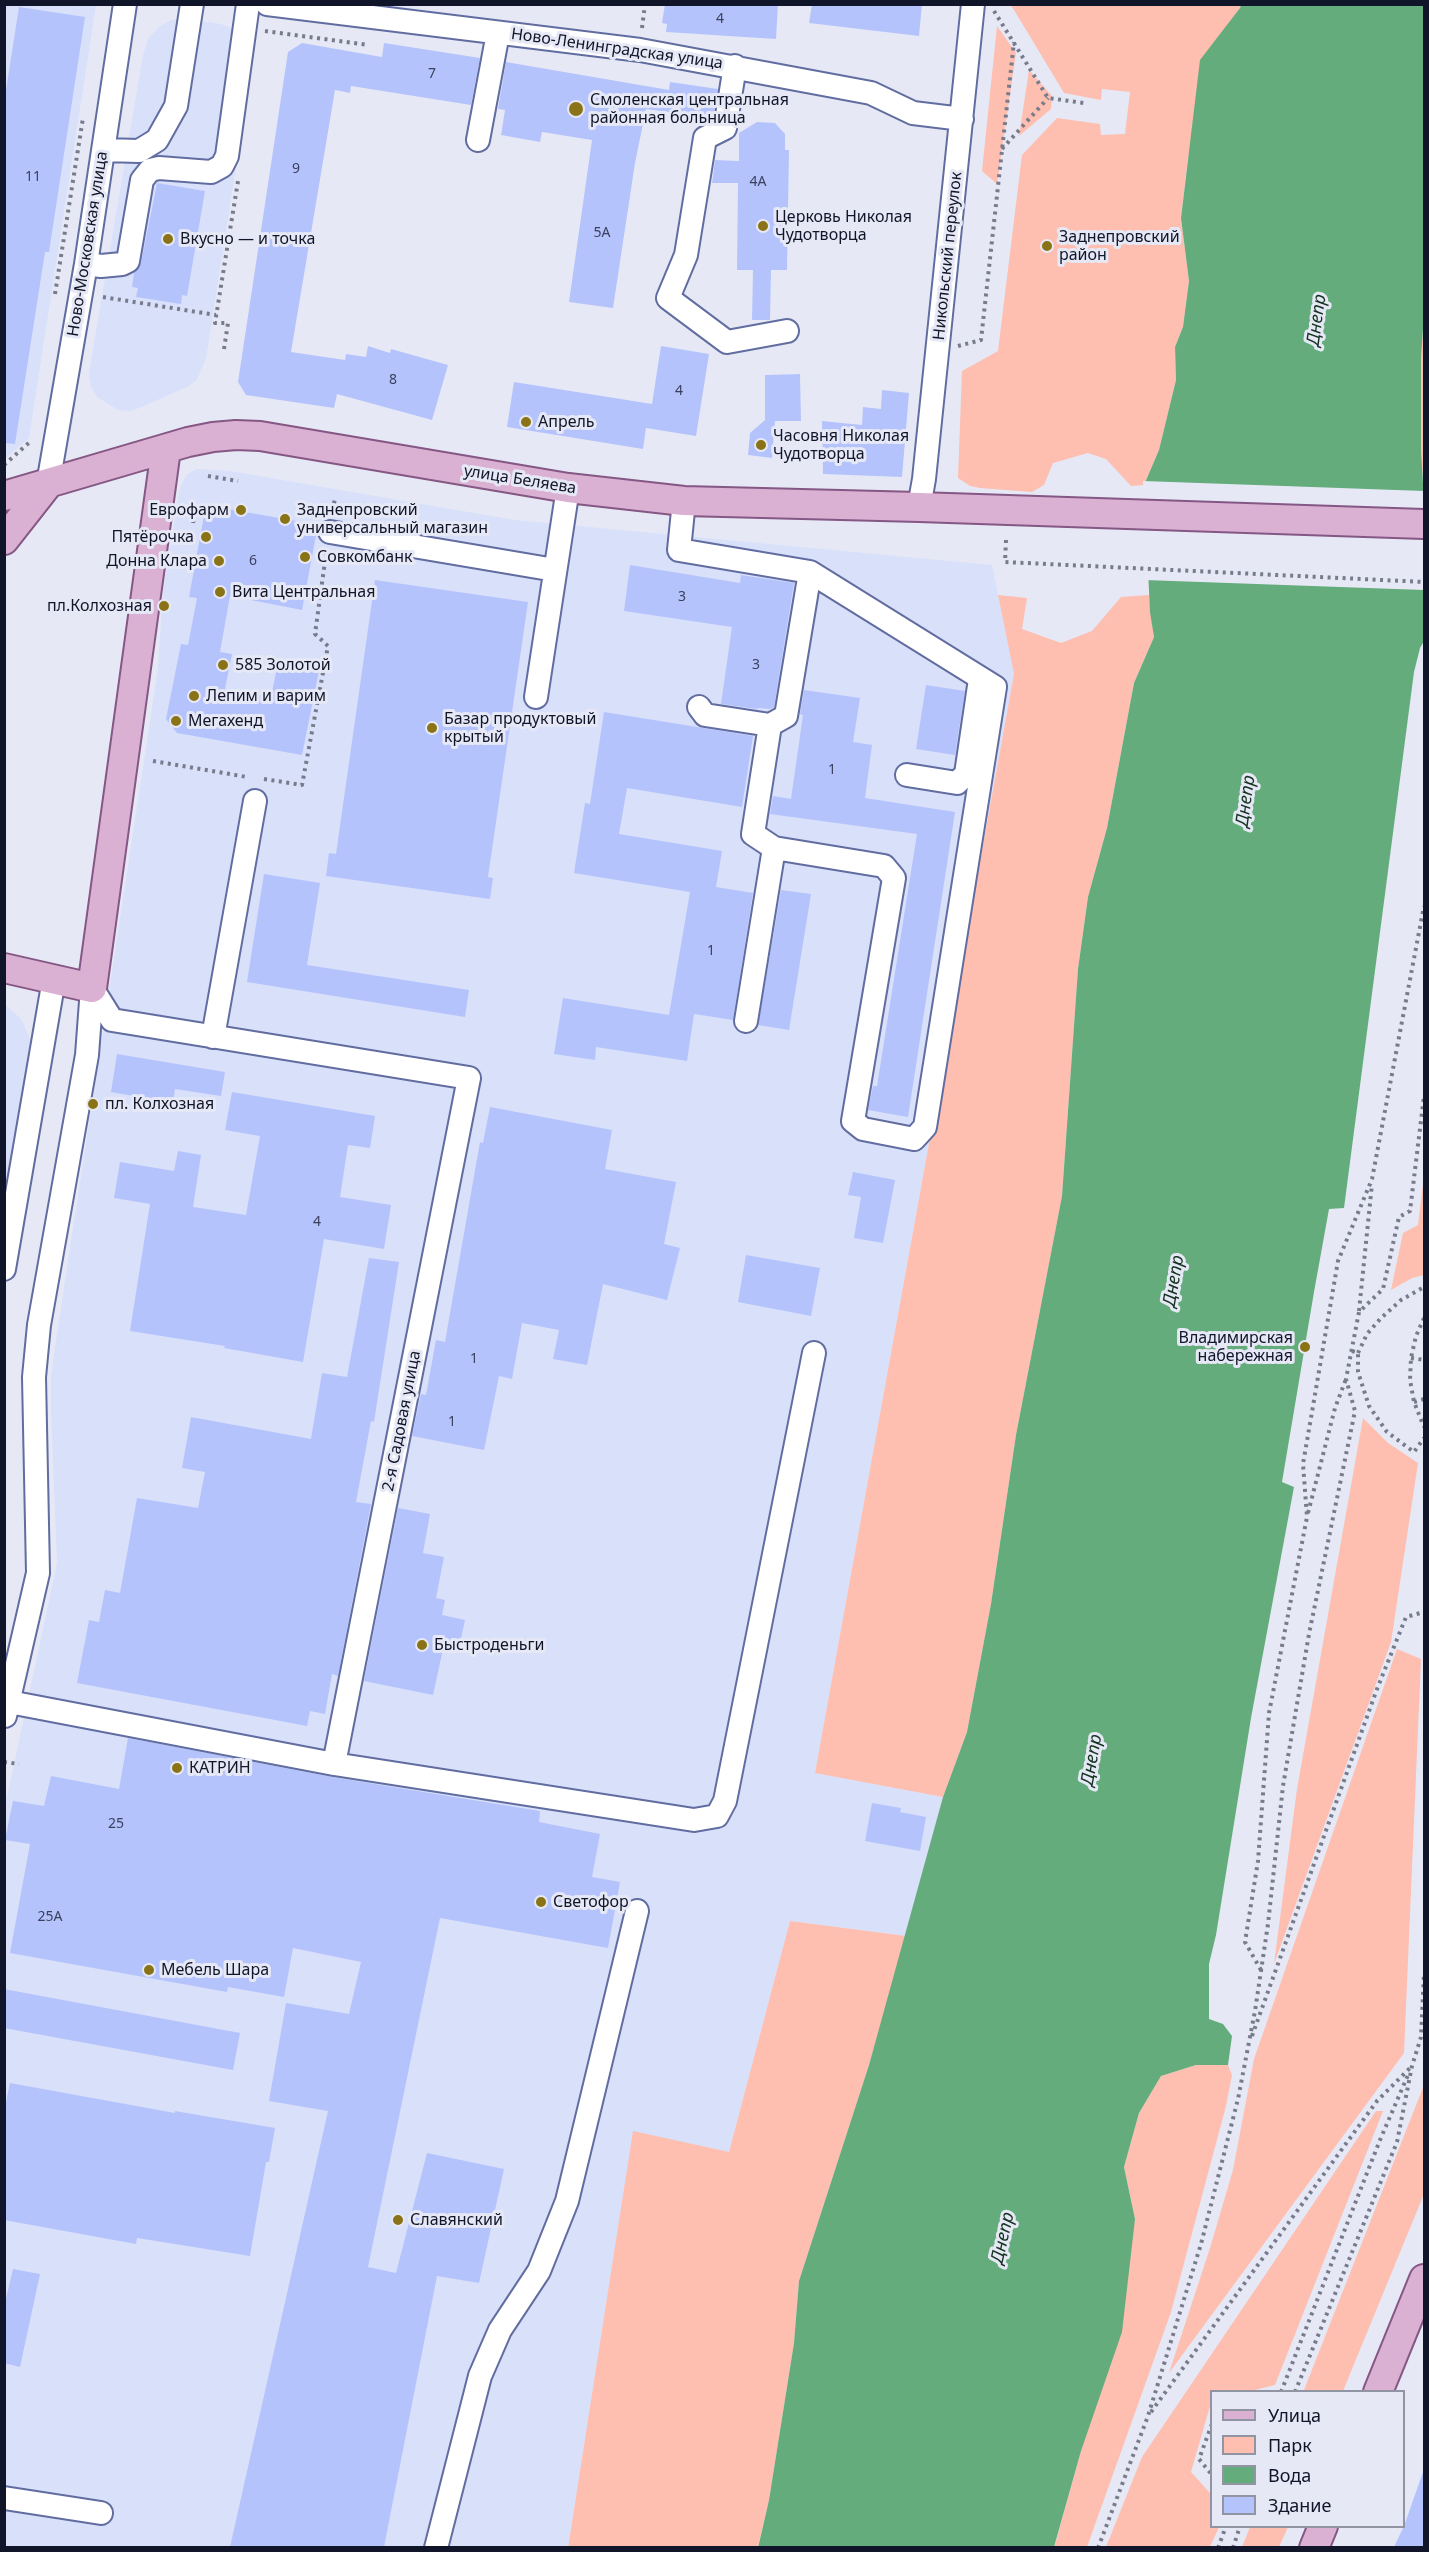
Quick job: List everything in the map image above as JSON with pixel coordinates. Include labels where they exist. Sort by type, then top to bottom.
[{"type":"main road","name":"улица Беляева","points":[[4,479],[48,484],[213,437],[260,436],[568,488],[684,501],[1425,524]]},
{"type":"main road","points":[[4,968],[92,988],[143,602],[166,449]]},
{"type":"main road","points":[[4,496],[48,484]]},
{"type":"main road","points":[[4,540],[48,484]]},
{"type":"main road","points":[[1378,2390],[1425,2279]]},
{"type":"main road","points":[[1314,2547],[1322,2528]]},
{"type":"street","name":"Ново-Московская улица","points":[[48,484],[86,264],[125,4]]},
{"type":"street","points":[[104,150],[139,151],[157,140],[176,106],[192,4]]},
{"type":"street","points":[[86,264],[101,266],[122,264],[128,261],[142,180],[150,170],[159,168],[211,172],[222,166],[227,156],[248,4]]},
{"type":"street","name":"Ново-Ленинградская улица","points":[[267,4],[325,8],[498,33],[640,50],[871,93],[908,122],[962,119]]},
{"type":"street","name":"Никольский переулок","points":[[919,507],[962,119],[982,5]]},
{"type":"street","points":[[478,140],[498,33]]},
{"type":"street","points":[[735,66],[725,128],[705,138],[686,255],[668,298],[727,342],[787,331]]},
{"type":"street","points":[[536,697],[568,488]]},
{"type":"street","points":[[684,501],[679,550],[810,572],[995,687],[925,1127],[914,1139],[863,1129],[853,1121],[894,878],[885,867],[774,849],[753,834],[770,725]]},
{"type":"street","points":[[330,532],[555,570]]},
{"type":"street","points":[[699,707],[705,715],[770,725],[786,716],[810,572]]},
{"type":"street","points":[[907,775],[957,783],[966,774],[980,679]]},
{"type":"street","points":[[92,988],[112,1020],[213,1037],[250,795]]},
{"type":"street","points":[[746,1021],[774,849]]},
{"type":"street","points":[[4,1269],[54,979]]},
{"type":"street","points":[[92,988],[87,1055],[39,1325],[34,1377],[38,1573],[5,1702],[334,1764],[694,1820],[717,1816],[725,1801],[814,1353]]},
{"type":"street","name":"2-я Садовая улица","points":[[213,1037],[469,1078],[334,1764]]},
{"type":"street","points":[[436,2547],[480,2376],[500,2330],[539,2271],[567,2201],[637,1911]]},
{"type":"street","points":[[4,2498],[101,2514]]},
{"type":"path","points":[[982,5],[1014,42],[1048,98]]},
{"type":"path","points":[[263,31],[369,45]]},
{"type":"path","points":[[955,347],[981,340],[1014,42]]},
{"type":"path","points":[[1048,98],[1084,103]]},
{"type":"path","points":[[1002,149],[1048,98]]},
{"type":"path","points":[[54,305],[84,106]]},
{"type":"path","points":[[97,296],[216,315]]},
{"type":"path","points":[[224,349],[228,323]]},
{"type":"path","points":[[4,465],[31,442],[33,430]]},
{"type":"path","points":[[208,476],[238,482]]},
{"type":"path","points":[[153,761],[302,785],[328,646],[315,634],[335,497]]},
{"type":"path","points":[[193,523],[196,501]]},
{"type":"path","points":[[1006,540],[1005,562],[1425,582]]},
{"type":"path","points":[[247,777],[250,795]]},
{"type":"path","points":[[1261,1970],[1245,1942],[1258,1861],[1269,1713],[1307,1517],[1352,1351],[1359,1312],[1372,1179],[1425,906]]},
{"type":"path","points":[[1359,1312],[1383,1289],[1399,1217],[1410,1211],[1425,1096]]},
{"type":"path","points":[[1307,1517],[1303,1464],[1338,1261],[1372,1179]]},
{"type":"path","points":[[1425,1287],[1401,1300],[1381,1318],[1367,1334],[1358,1353],[1358,1372],[1370,1406],[1387,1432],[1414,1452],[1425,1438]]},
{"type":"path","points":[[1425,1318],[1416,1336],[1411,1358],[1410,1380],[1414,1402],[1425,1427]]},
{"type":"path","points":[[1352,1351],[1358,1353]]},
{"type":"path","points":[[1411,1358],[1425,1360]]},
{"type":"path","points":[[1098,2547],[1148,2416],[1201,2244],[1238,2099],[1261,1970],[1283,1786],[1293,1727],[1309,1634],[1355,1411],[1346,1379]]},
{"type":"path","points":[[1414,1402],[1425,1399]]},
{"type":"path","points":[[1248,2048],[1377,1689],[1406,1617],[1425,1612]]},
{"type":"path","points":[[4,1761],[19,1764]]},
{"type":"path","points":[[1295,2390],[1397,2142],[1412,2066],[1421,2037],[1425,1973]]},
{"type":"path","points":[[1421,2037],[1425,2032]]},
{"type":"path","points":[[1148,2416],[1377,2101],[1412,2066]]},
{"type":"path","points":[[1281,2390],[1380,2140],[1412,2066]]},
{"type":"path","points":[[1210,2429],[1199,2459],[1210,2473]]},
{"type":"path","points":[[1218,2547],[1225,2528]]},
{"type":"path","points":[[1233,2547],[1239,2528]]},
{"type":"shaded area","points":[[4,5],[96,5],[29,438],[7,457],[4,457]]},
{"type":"shaded area","points":[[187,19],[221,24],[237,30],[247,39],[254,51],[206,359],[196,381],[187,387],[131,411],[118,410],[97,397],[91,387],[89,373],[143,55],[148,39],[159,27],[171,20]]},
{"type":"shaded area","points":[[197,469],[230,471],[515,520],[992,565],[1014,674],[815,1773],[943,1797],[906,1936],[790,1921],[729,2152],[633,2132],[568,2547],[5,2548],[5,1806],[57,1563],[51,1375],[158,668],[163,590],[181,485],[187,474]]},
{"type":"shaded area","points":[[5,1004],[21,1019],[30,1038],[29,1059],[5,1197]]},
{"type":"green space","points":[[1011,5],[1241,5],[1188,157],[1181,218],[1189,281],[1183,327],[1175,347],[1176,380],[1159,450],[1144,485],[1131,486],[1106,459],[1088,453],[1053,463],[1044,485],[1032,492],[980,488],[970,486],[958,478],[962,371],[998,351],[1022,155],[1057,118],[1100,124],[1101,135],[1125,134],[1130,92],[1102,89],[1101,100],[1064,93]]},
{"type":"green space","points":[[997,26],[1016,53],[997,184],[982,171]]},
{"type":"green space","points":[[1029,70],[1052,96],[1051,109],[1019,136]]},
{"type":"green space","points":[[1424,315],[1424,494],[1421,450],[1421,358]]},
{"type":"green space","points":[[998,595],[1027,598],[1022,629],[1061,643],[1092,631],[1121,597],[1149,595],[1154,637],[1134,683],[1107,828],[1088,897],[1078,969],[1062,1196],[1016,1435],[991,1604],[967,1732],[943,1797],[815,1773],[1014,674]]},
{"type":"green space","points":[[1424,1176],[1424,1275],[1412,1278],[1391,1290],[1403,1233],[1418,1225]]},
{"type":"green space","points":[[1363,1418],[1388,1443],[1418,1463],[1391,1642],[1274,1964],[1297,1789]]},
{"type":"green space","points":[[1397,1649],[1421,1659],[1404,2053],[1169,2373],[1233,2170],[1254,2059]]},
{"type":"green space","points":[[790,1921],[906,1936],[869,2065],[799,2281],[794,2343],[769,2500],[758,2547],[568,2548],[633,2131],[729,2152]]},
{"type":"green space","points":[[1196,2065],[1228,2065],[1232,2075],[1226,2106],[1171,2312],[1087,2547],[1054,2548],[1081,2451],[1135,2219],[1124,2167],[1139,2113],[1161,2076]]},
{"type":"green space","points":[[1424,2085],[1424,2194],[1343,2390],[1304,2390]]},
{"type":"green space","points":[[1376,2111],[1383,2111],[1275,2385],[1255,2390],[1210,2390],[1210,2406],[1191,2472],[1210,2493],[1210,2528],[1219,2528],[1210,2547],[1106,2547],[1142,2457]]},
{"type":"green space","points":[[1249,2528],[1288,2528],[1279,2547],[1242,2547]]},
{"type":"water","name":"Днепр","points":[[1241,5],[1424,5],[1424,315],[1421,358],[1421,450],[1424,500],[1424,641],[1414,672],[1344,1208],[1329,1209],[1314,1292],[1282,1482],[1294,1487],[1251,1718],[1216,1935],[1209,1964],[1209,2019],[1223,2024],[1232,2036],[1228,2065],[1196,2065],[1161,2076],[1139,2113],[1124,2167],[1135,2219],[1122,2332],[1081,2451],[1054,2547],[758,2548],[769,2500],[794,2343],[799,2281],[869,2065],[943,1797],[967,1732],[991,1604],[1016,1435],[1062,1196],[1078,969],[1088,897],[1107,828],[1134,683],[1154,637],[1150,612],[1144,485],[1159,450],[1176,380],[1175,347],[1183,327],[1189,281],[1181,218],[1200,60]]},
{"type":"pier","points":[[1143,481],[1424,491],[1424,590],[1145,580]]},
{"type":"building","points":[[665,4],[778,4],[776,39],[666,32],[667,24],[662,23]]},
{"type":"building","points":[[812,4],[922,4],[919,36],[809,23]]},
{"type":"building","points":[[19,7],[85,17],[49,252],[45,252],[15,444],[4,443],[4,103]]},
{"type":"building","points":[[302,43],[382,57],[384,43],[480,58],[471,105],[351,86],[350,93],[335,90],[291,352],[345,360],[346,354],[366,357],[368,346],[390,353],[391,349],[448,365],[432,420],[337,394],[334,408],[246,395],[238,382],[288,52]]},
{"type":"building","points":[[506,62],[669,90],[670,82],[718,89],[713,118],[646,109],[635,163],[613,308],[569,302],[592,140],[542,132],[540,142],[501,135],[505,110],[498,109]]},
{"type":"building","name":"Церковь Николая Чудотворца","points":[[757,122],[775,123],[785,134],[785,150],[789,150],[787,270],[771,270],[770,320],[752,320],[753,270],[737,270],[738,183],[712,183],[715,160],[739,161],[739,133]]},
{"type":"building","name":"Вкусно — и точка","points":[[157,183],[205,191],[187,296],[182,295],[181,304],[136,297],[138,288],[132,287],[134,273],[141,263]]},
{"type":"building","points":[[661,346],[709,354],[696,436],[646,428],[643,449],[507,427],[514,382],[652,404]]},
{"type":"building","points":[[800,374],[801,421],[775,421],[772,458],[748,455],[750,433],[765,420],[765,375]]},
{"type":"building","points":[[882,390],[909,393],[902,477],[823,474],[822,421],[862,425],[863,407],[881,409]]},
{"type":"building","points":[[206,505],[318,525],[302,610],[230,596],[220,652],[232,654],[225,689],[271,697],[278,663],[319,671],[302,755],[177,733],[166,719],[181,644],[188,645],[197,598],[189,597]]},
{"type":"building","points":[[630,565],[740,583],[741,575],[794,583],[774,707],[757,709],[721,704],[732,627],[624,611]]},
{"type":"building","name":"Базар продуктовый крытый","points":[[375,580],[528,602],[488,877],[493,878],[490,899],[326,876],[329,853],[336,854]]},
{"type":"building","points":[[926,685],[965,691],[955,755],[916,749]]},
{"type":"building","points":[[804,690],[860,698],[853,742],[872,745],[865,798],[955,812],[908,1117],[868,1110],[873,1086],[877,1086],[917,834],[770,814],[773,796],[791,799],[803,715],[800,714]]},
{"type":"building","points":[[604,712],[753,736],[742,807],[627,788],[619,834],[722,851],[716,887],[753,893],[733,1020],[694,1014],[687,1061],[596,1047],[595,1060],[554,1054],[563,998],[669,1015],[690,892],[574,873],[585,803],[590,804]]},
{"type":"building","points":[[264,874],[320,883],[307,965],[469,990],[465,1017],[247,982]]},
{"type":"building","points":[[781,890],[811,894],[789,1030],[758,1025]]},
{"type":"building","points":[[117,1054],[225,1072],[221,1096],[175,1089],[173,1103],[111,1092]]},
{"type":"building","points":[[232,1092],[375,1116],[370,1148],[348,1145],[340,1197],[391,1205],[384,1249],[324,1239],[303,1362],[224,1348],[225,1346],[130,1331],[150,1204],[114,1198],[120,1162],[174,1171],[178,1151],[201,1155],[193,1207],[246,1215],[260,1136],[225,1130]]},
{"type":"building","points":[[490,1107],[612,1130],[605,1169],[676,1182],[664,1244],[680,1248],[667,1300],[603,1284],[587,1365],[553,1359],[559,1330],[522,1323],[512,1379],[499,1376],[484,1450],[412,1436],[421,1394],[426,1395],[436,1340],[445,1342],[480,1142],[483,1143]]},
{"type":"building","points":[[853,1172],[895,1180],[883,1243],[854,1238],[861,1197],[848,1195]]},
{"type":"building","points":[[746,1255],[820,1268],[811,1316],[738,1302]]},
{"type":"building","points":[[369,1258],[399,1262],[374,1422],[371,1421],[356,1502],[371,1504],[338,1676],[332,1674],[325,1714],[310,1711],[307,1726],[77,1683],[89,1620],[99,1622],[105,1590],[120,1593],[137,1498],[198,1508],[205,1472],[182,1468],[191,1417],[311,1439],[322,1373],[347,1377]]},
{"type":"building","points":[[398,1508],[430,1514],[423,1553],[444,1557],[436,1598],[445,1600],[442,1615],[465,1620],[458,1652],[443,1649],[433,1695],[364,1681]]},
{"type":"building","points":[[128,1738],[332,1777],[540,1811],[539,1822],[600,1834],[592,1877],[620,1882],[608,1948],[440,1918],[368,2267],[396,2273],[427,2153],[504,2169],[479,2283],[437,2276],[384,2547],[230,2547],[328,2111],[269,2101],[286,2003],[349,2014],[361,1962],[293,1948],[284,1997],[228,1987],[227,1992],[10,1953],[30,1844],[5,1840],[13,1801],[44,1806],[51,1776],[119,1789]]},
{"type":"building","points":[[872,1803],[901,1808],[900,1812],[926,1817],[920,1851],[865,1841]]},
{"type":"building","points":[[4,1989],[240,2033],[233,2070],[4,2028]]},
{"type":"building","points":[[10,2083],[175,2113],[175,2111],[275,2128],[269,2162],[266,2162],[250,2256],[137,2238],[136,2244],[4,2220],[4,2111]]},
{"type":"building","points":[[13,2269],[40,2274],[20,2367],[4,2363],[4,2307]]},
{"type":"building","points":[[1423,2472],[1425,2547],[1394,2547],[1405,2528]]},
{"type":"place","name":"Смоленская центральная районная больница","points":[[576,109]]},
{"type":"place","name":"Церковь Николая Чудотворца","points":[[763,226]]},
{"type":"place","name":"Вкусно — и точка","points":[[168,239]]},
{"type":"place","name":"Заднепровский район","points":[[1047,246]]},
{"type":"place","name":"Апрель","points":[[526,422]]},
{"type":"place","name":"Часовня Николая Чудотворца","points":[[761,445]]},
{"type":"place","name":"Еврофарм","points":[[241,510]]},
{"type":"place","name":"Заднепровский универсальный магазин","points":[[285,519]]},
{"type":"place","name":"Пятёрочка","points":[[206,537]]},
{"type":"place","name":"Совкомбанк","points":[[305,557]]},
{"type":"place","name":"Донна Клара","points":[[219,561]]},
{"type":"place","name":"Вита Центральная","points":[[220,592]]},
{"type":"place","name":"пл.Колхозная","points":[[164,606]]},
{"type":"place","name":"585 Золотой","points":[[223,665]]},
{"type":"place","name":"Лепим и варим","points":[[194,696]]},
{"type":"place","name":"Мегахенд","points":[[176,721]]},
{"type":"place","name":"Базар продуктовый крытый","points":[[432,728]]},
{"type":"place","name":"пл. Колхозная","points":[[93,1104]]},
{"type":"place","name":"Владимирская набережная","points":[[1305,1347]]},
{"type":"place","name":"Быстроденьги","points":[[422,1645]]},
{"type":"place","name":"КАТРИН","points":[[177,1768]]},
{"type":"place","name":"Светофор","points":[[541,1902]]},
{"type":"place","name":"Мебель Шара","points":[[149,1970]]},
{"type":"place","name":"Славянский","points":[[398,2220]]}]
